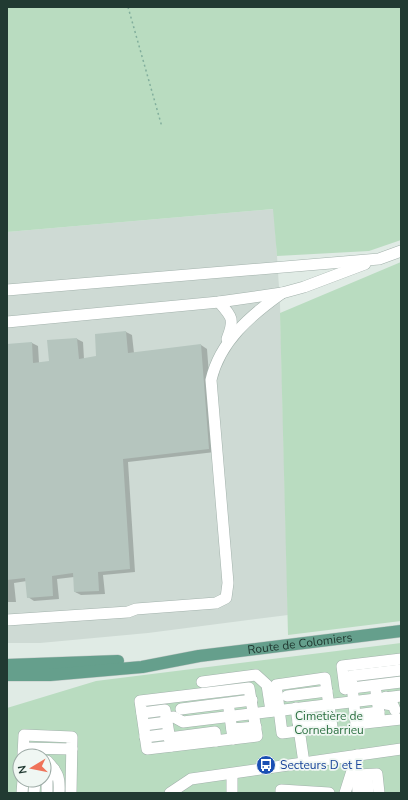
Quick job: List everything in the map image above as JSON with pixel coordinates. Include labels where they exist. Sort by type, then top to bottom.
[{"type":"main road","name":"Route de Colomiers","points":[[7,665],[52,665],[199,656],[401,631]]},
{"type":"main road","name":"Route de Colomiers","points":[[7,675],[50,675],[142,667],[199,656]]},
{"type":"lane","points":[[7,322],[219,302],[282,293],[304,287],[401,251]]},
{"type":"lane","points":[[7,290],[379,259]]},
{"type":"lane","points":[[223,349],[255,312],[282,293]]},
{"type":"lane","points":[[7,620],[128,612],[136,609],[216,603],[226,598],[228,583],[210,380],[213,368],[233,325],[231,316],[219,302]]},
{"type":"lane","points":[[374,673],[376,685],[382,698],[386,704],[393,706],[398,714],[379,717],[355,715],[350,701],[342,666],[401,659]]},
{"type":"lane","points":[[350,701],[352,688],[350,676],[401,670]]},
{"type":"lane","points":[[202,682],[256,675],[288,709]]},
{"type":"lane","points":[[285,684],[288,709],[282,733],[299,726],[331,718],[325,678],[276,685],[288,709],[299,726],[304,763]]},
{"type":"lane","points":[[301,682],[303,694]]},
{"type":"lane","points":[[352,688],[401,682]]},
{"type":"lane","points":[[249,688],[256,727],[233,734],[216,736],[170,739],[145,737],[140,701],[227,690],[249,688]]},
{"type":"lane","points":[[216,736],[226,716],[229,702],[227,690]]},
{"type":"lane","points":[[287,696],[327,691]]},
{"type":"lane","points":[[288,709],[303,694]]},
{"type":"lane","points":[[179,696],[183,722]]},
{"type":"lane","points":[[144,725],[167,720],[174,716],[183,722],[401,696]]},
{"type":"lane","points":[[379,717],[382,698]]},
{"type":"lane","points":[[181,709],[252,700]]},
{"type":"lane","points":[[142,714],[165,710],[170,739]]},
{"type":"lane","points":[[226,716],[233,734]]},
{"type":"lane","points":[[52,750],[72,749],[71,793]]},
{"type":"lane","points":[[170,793],[174,788],[191,779],[401,749]]},
{"type":"lane","points":[[345,793],[357,755]]},
{"type":"lane","points":[[52,767],[60,779],[60,793]]},
{"type":"lane","points":[[47,793],[47,779],[54,769]]},
{"type":"lane","points":[[232,774],[232,793]]},
{"type":"lane","points":[[358,793],[357,775],[377,774],[379,793]]},
{"type":"lane","points":[[367,775],[368,793]]},
{"type":"lane","points":[[281,793],[281,790],[293,792],[329,793]]},
{"type":"path","points":[[128,7],[162,127]]},
{"type":"shaded area","points":[[274,209],[280,303],[288,615],[148,633],[40,643],[7,643],[7,232]]},
{"type":"green space","points":[[7,7],[401,7],[401,240],[369,251],[277,256],[273,209],[7,232]]},
{"type":"green space","points":[[401,262],[401,621],[288,635],[280,313]]},
{"type":"green space","name":"Cimetière de Cornebarrieu","points":[[401,643],[401,793],[7,793],[7,708],[96,681]]},
{"type":"building","points":[[126,331],[128,353],[201,344],[209,449],[123,459],[130,569],[98,572],[99,591],[74,592],[73,573],[52,576],[53,596],[27,598],[25,578],[7,580],[7,344],[32,342],[33,363],[49,361],[47,340],[77,338],[79,359],[96,356],[95,334]]},
{"type":"place","name":"Secteurs D et E","points":[[266,765]]}]
